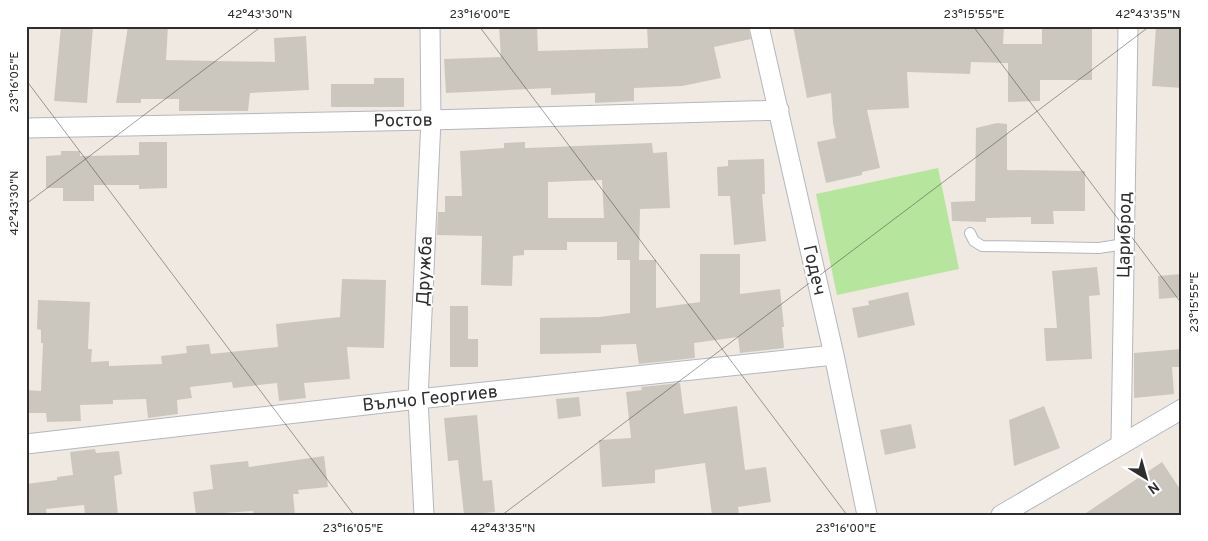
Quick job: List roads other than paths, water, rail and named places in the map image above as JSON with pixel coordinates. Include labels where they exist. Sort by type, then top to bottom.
[{"type":"street","name":"Дружба","points":[[424,515],[418,399],[431,120],[430,26]]},
{"type":"street","name":"Годеч","points":[[759,26],[834,355],[867,515]]},
{"type":"street","name":"Цариброд","points":[[1121,444],[1128,26]]},
{"type":"street","name":"Ростов","points":[[26,128],[431,120],[779,110]]},
{"type":"street","name":"Вълчо Георгиев","points":[[26,444],[418,399],[834,355]]},
{"type":"street","points":[[1001,515],[1182,410]]},
{"type":"lane","points":[[970,233],[974,241],[982,246],[1099,248],[1124,244]]}]
